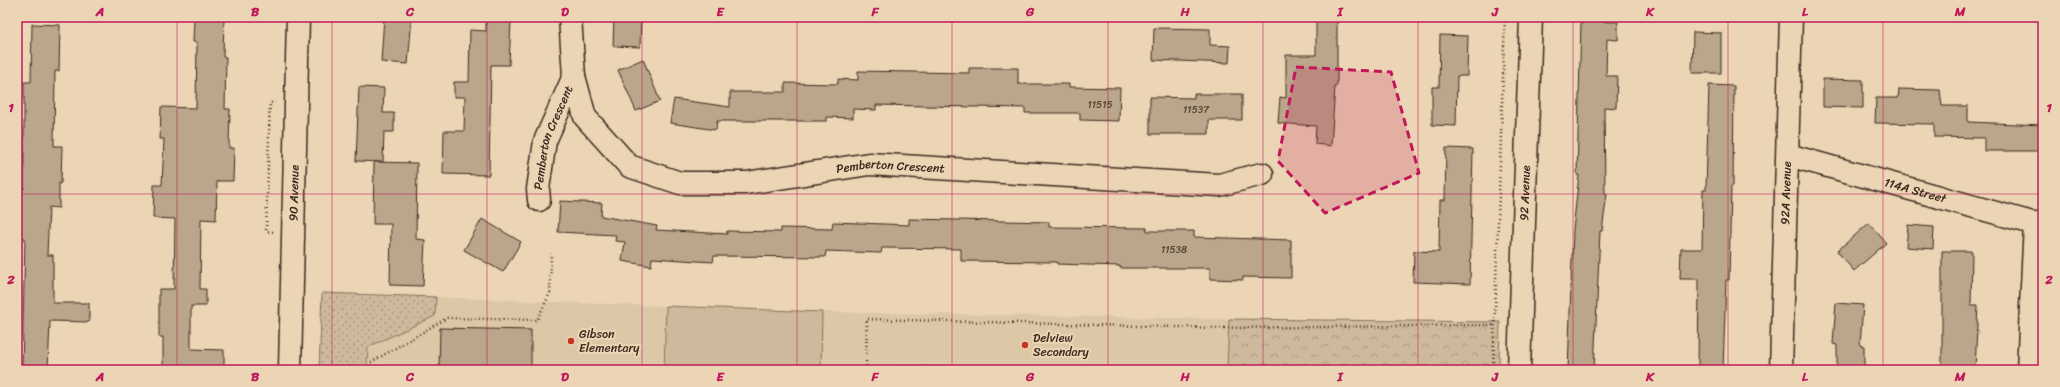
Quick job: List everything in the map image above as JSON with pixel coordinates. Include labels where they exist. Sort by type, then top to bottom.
[{"type":"street","name":"90 Avenue","points":[[290,370],[298,17]]},
{"type":"street","name":"Pemberton Crescent","points":[[570,17],[574,76],[585,117],[629,166],[680,183],[746,183],[869,164],[1219,185],[1262,174]]},
{"type":"street","name":"92 Avenue","points":[[1519,370],[1531,17]]},
{"type":"street","name":"92A Avenue","points":[[1781,370],[1791,17]]},
{"type":"street","name":"Pemberton Crescent","points":[[539,200],[538,189],[545,141],[574,76]]},
{"type":"street","name":"114A Street","points":[[1788,155],[2039,225]]},
{"type":"street","points":[[2028,370],[2039,225]]},
{"type":"path","points":[[1493,370],[1505,17]]},
{"type":"path","points":[[278,101],[270,103],[266,231],[279,232]]},
{"type":"path","points":[[370,370],[370,363],[447,318],[537,320],[550,293],[552,278],[551,253]]},
{"type":"path","points":[[866,370],[867,319],[1217,328],[1494,325]]},
{"type":"highlighted area","points":[[1296,67],[1391,72],[1419,173],[1325,213],[1278,161]]},
{"type":"shaded area","name":"Gibson Elementary","points":[[322,293],[822,312],[1229,319],[1227,370],[319,370]]},
{"type":"green space","points":[[322,293],[436,297],[435,316],[368,347],[367,370],[319,370]]},
{"type":"green space","points":[[666,306],[822,312],[821,370],[664,370]]},
{"type":"green space","points":[[1229,319],[1500,322],[1499,370],[1227,370]]},
{"type":"green space","points":[[903,366],[1083,370],[903,370]]},
{"type":"building","points":[[194,17],[224,17],[223,57],[226,57],[225,109],[230,109],[229,148],[234,148],[233,181],[217,181],[216,220],[201,219],[200,289],[206,289],[206,306],[191,306],[191,349],[224,350],[224,370],[163,370],[163,337],[159,337],[159,289],[174,289],[175,219],[153,218],[154,185],[162,185],[164,139],[160,139],[161,107],[196,108],[197,42],[193,42]]},
{"type":"building","points":[[384,17],[412,17],[408,64],[381,62]]},
{"type":"building","points":[[614,17],[641,17],[640,47],[613,46]]},
{"type":"building","points":[[1316,17],[1337,17],[1337,86],[1335,86],[1331,146],[1315,144],[1316,126],[1278,123],[1280,97],[1286,98],[1286,55],[1316,55]]},
{"type":"building","points":[[486,20],[511,20],[509,65],[491,65],[489,175],[443,174],[444,131],[464,131],[465,97],[454,97],[454,82],[469,82],[470,30],[486,31]]},
{"type":"building","points":[[1581,21],[1618,22],[1618,40],[1607,39],[1606,76],[1617,76],[1616,108],[1604,107],[1605,193],[1607,194],[1602,231],[1600,231],[1594,370],[1568,370],[1573,230],[1579,175],[1577,175]]},
{"type":"building","points":[[32,24],[60,25],[59,71],[55,71],[54,146],[62,146],[61,183],[59,183],[59,208],[49,207],[47,255],[53,255],[53,303],[89,303],[89,322],[50,321],[48,370],[22,370],[25,238],[19,237],[21,189],[24,189],[24,82],[31,82]]},
{"type":"building","points":[[1154,28],[1210,29],[1210,45],[1230,46],[1229,63],[1153,60]]},
{"type":"building","points":[[1693,32],[1721,33],[1721,73],[1692,73]]},
{"type":"building","points":[[1440,35],[1468,36],[1467,76],[1457,76],[1456,126],[1432,125],[1432,87],[1439,87]]},
{"type":"building","points":[[643,59],[660,101],[636,111],[618,70]]},
{"type":"building","points":[[969,68],[1018,68],[1018,84],[1069,84],[1069,87],[1120,88],[1119,121],[1080,120],[1080,113],[1025,113],[1025,108],[876,105],[876,110],[853,109],[853,118],[827,117],[827,121],[717,121],[716,130],[670,123],[674,99],[730,107],[730,92],[785,92],[785,83],[838,84],[838,79],[858,80],[858,71],[969,73]]},
{"type":"building","points":[[1823,79],[1863,80],[1863,108],[1823,107]]},
{"type":"building","points":[[1709,85],[1734,86],[1733,186],[1731,186],[1729,280],[1726,280],[1723,370],[1698,370],[1699,279],[1680,279],[1681,249],[1702,249],[1703,190],[1706,190]]},
{"type":"building","points":[[359,87],[384,88],[383,113],[394,113],[394,132],[384,132],[383,162],[356,161]]},
{"type":"building","points":[[1899,89],[1940,90],[1942,106],[1968,106],[1968,122],[2043,125],[2043,151],[1984,151],[1984,138],[1934,137],[1934,124],[1875,123],[1876,98],[1898,98]]},
{"type":"building","points":[[1194,94],[1242,94],[1242,120],[1209,120],[1209,134],[1150,134],[1150,97],[1194,98]]},
{"type":"building","points":[[1446,148],[1473,149],[1470,284],[1413,282],[1414,251],[1439,252],[1440,200],[1445,200]]},
{"type":"building","points":[[374,162],[417,163],[416,239],[425,240],[423,286],[390,285],[391,224],[373,224]]},
{"type":"building","points":[[560,201],[602,203],[601,216],[657,226],[656,230],[727,234],[727,231],[781,232],[781,228],[832,229],[833,222],[909,225],[909,219],[1049,222],[1049,227],[1147,228],[1147,231],[1194,231],[1194,237],[1291,240],[1291,278],[1243,277],[1243,280],[1210,279],[1210,268],[1120,268],[1120,266],[1057,264],[1057,262],[961,261],[961,249],[882,248],[881,253],[826,251],[825,257],[714,256],[713,262],[652,258],[651,266],[622,261],[625,242],[615,241],[616,235],[558,232]]},
{"type":"building","points":[[482,219],[521,242],[503,272],[464,250]]},
{"type":"building","points":[[1869,223],[1886,243],[1854,271],[1837,251]]},
{"type":"building","points":[[1908,225],[1934,227],[1933,249],[1906,247]]},
{"type":"building","points":[[1942,251],[1972,251],[1971,305],[1978,305],[1975,370],[1942,370]]},
{"type":"building","points":[[1836,303],[1863,305],[1860,345],[1864,346],[1864,370],[1837,370],[1837,345],[1833,344]]},
{"type":"building","points":[[440,328],[531,330],[531,370],[439,370]]},
{"type":"place","name":"Gibson Elementary","points":[[571,341]]},
{"type":"place","name":"Delview Secondary","points":[[1025,345]]}]
